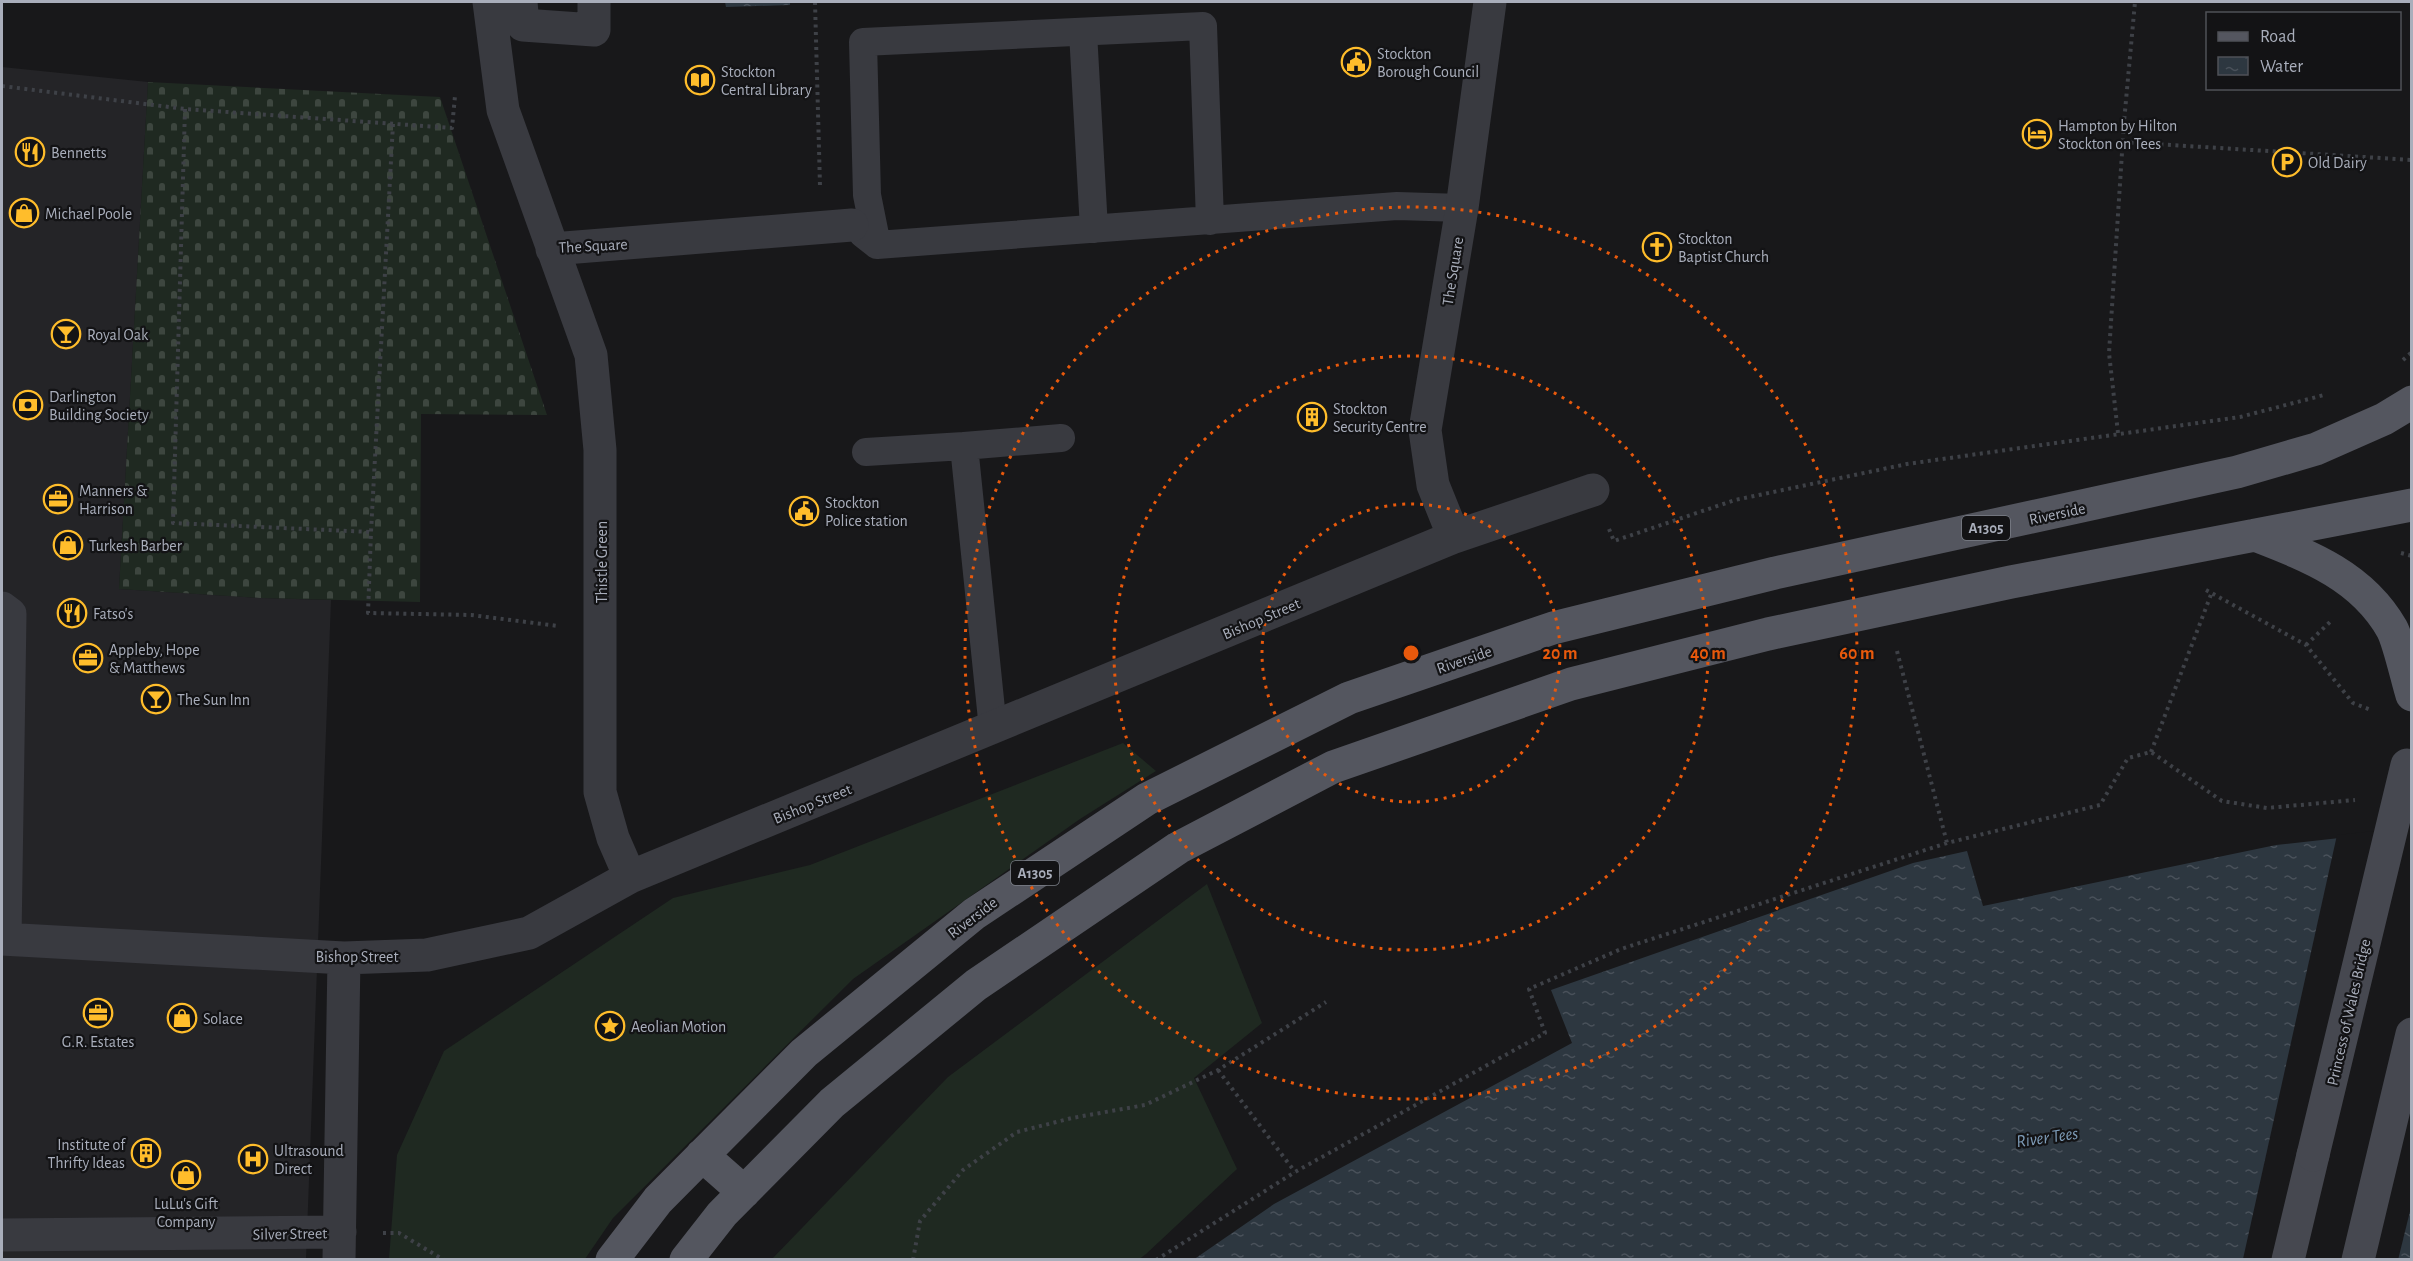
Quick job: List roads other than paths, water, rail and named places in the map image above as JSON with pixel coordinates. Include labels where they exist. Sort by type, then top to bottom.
[{"type":"main road","name":"Riverside","points":[[612,1260],[658,1200],[804,1053],[974,914],[1147,799],[1349,698],[1564,625],[1775,573],[2237,472],[2316,450],[2412,402]]},
{"type":"main road","points":[[687,1260],[723,1214],[832,1103],[976,985],[1178,848],[1333,767],[1571,684],[1756,637],[2011,582],[2412,505]]},
{"type":"main road","points":[[2255,535],[2307,555],[2334,569],[2367,595],[2393,630],[2412,695]]},
{"type":"main road","points":[[702,1155],[744,1192]]},
{"type":"street","name":"The Square","points":[[489,2],[503,110],[552,249],[850,233]]},
{"type":"street","points":[[521,2],[523,25],[594,30],[594,2]]},
{"type":"street","name":"The Square","points":[[1454,537],[1433,485],[1425,430],[1462,208],[1490,2]]},
{"type":"street","name":"Thistle Green","points":[[552,249],[591,355],[600,450],[600,792],[613,838],[630,878]]},
{"type":"street","name":"Bishop Street","points":[[3,939],[344,958],[427,955],[529,933],[630,878],[1454,537],[1593,490]]},
{"type":"street","points":[[2,608],[10,614],[8,813],[3,939]]},
{"type":"street","name":"Princess of Wales Bridge","points":[[2288,1260],[2409,755]]},
{"type":"street","name":"Silver Street","points":[[2,1235],[339,1246],[344,958]]},
{"type":"street","points":[[2358,1260],[2412,1034]]},
{"type":"lane","points":[[1210,220],[1203,26],[862,42],[867,195],[850,233],[1094,230],[1397,206],[1462,208]]},
{"type":"lane","points":[[1083,32],[1094,230]]},
{"type":"lane","points":[[866,452],[1061,438]]},
{"type":"lane","points":[[964,446],[993,729]]},
{"type":"water","points":[[725,2],[790,2],[790,5],[726,7]]},
{"type":"water","name":"River Tees","points":[[2411,830],[2411,1259],[1193,1260],[1274,1204],[1572,1043],[1551,990],[1913,863],[1967,851],[1983,906],[2276,845]]},
{"type":"place","name":"Stockton Borough Council","points":[[1356,62]]},
{"type":"place","name":"Stockton Central Library","points":[[700,80]]},
{"type":"place","name":"Hampton by Hilton Stockton on Tees","points":[[2037,134]]},
{"type":"place","name":"Bennetts","points":[[30,152]]},
{"type":"place","name":"Old Dairy","points":[[2287,162]]},
{"type":"place","name":"Michael Poole","points":[[24,213]]},
{"type":"place","name":"Stockton Baptist Church","points":[[1657,247]]},
{"type":"place","name":"Royal Oak","points":[[66,334]]},
{"type":"place","name":"Darlington Building Society","points":[[28,405]]},
{"type":"place","name":"Stockton Security Centre","points":[[1312,417]]},
{"type":"place","name":"Manners & Harrison","points":[[58,499]]},
{"type":"place","name":"Stockton Police station","points":[[804,511]]},
{"type":"place","name":"Turkesh Barber","points":[[68,545]]},
{"type":"place","name":"Fatso's","points":[[72,613]]},
{"type":"place","name":"Appleby, Hope & Matthews","points":[[88,658]]},
{"type":"place","name":"The Sun Inn","points":[[156,699]]},
{"type":"place","name":"G.R. Estates","points":[[98,1013]]},
{"type":"place","name":"Solace","points":[[182,1018]]},
{"type":"place","name":"Aeolian Motion","points":[[610,1026]]},
{"type":"place","name":"Institute of Thrifty Ideas","points":[[146,1153]]},
{"type":"place","name":"Ultrasound Direct","points":[[253,1159]]},
{"type":"place","name":"LuLu's Gift Company","points":[[186,1175]]}]
